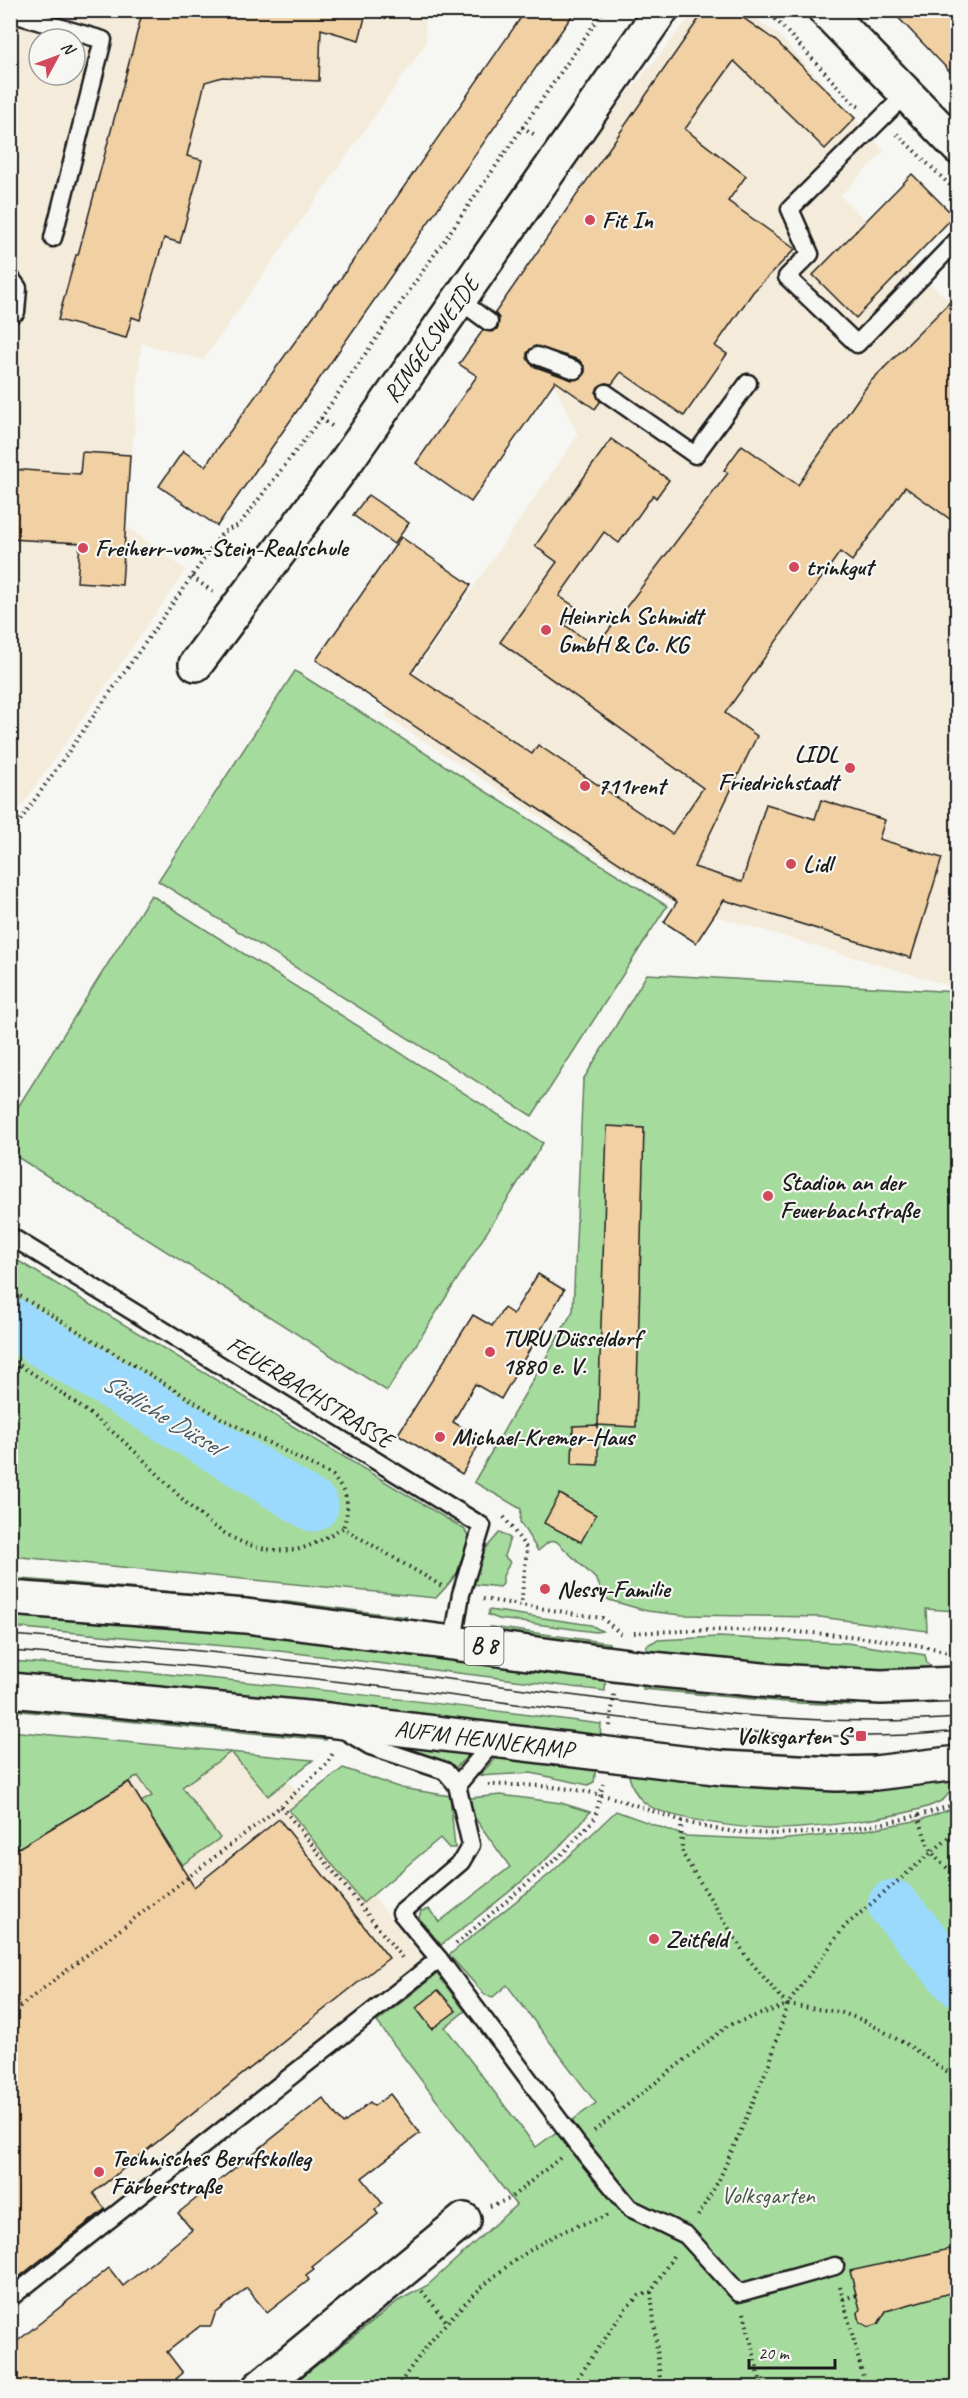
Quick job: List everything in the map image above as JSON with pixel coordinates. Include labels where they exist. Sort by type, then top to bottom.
[{"type":"main road","name":"RINGELSWEIDE","points":[[196,663],[348,459],[661,10]]},
{"type":"main road","points":[[825,10],[957,147]]},
{"type":"main road","name":"B 8","points":[[10,1598],[246,1616],[652,1669],[773,1681],[881,1687],[957,1684]]},
{"type":"main road","name":"AUF'M HENNEKAMP","points":[[10,1690],[332,1735],[495,1740],[773,1772],[874,1773],[957,1763]]},
{"type":"main road","points":[[259,2388],[464,2220]]},
{"type":"lane","points":[[10,13],[103,40],[53,238]]},
{"type":"lane","points":[[905,95],[790,209],[810,254],[787,277],[857,344],[957,239]]},
{"type":"lane","points":[[10,277],[18,288],[16,312]]},
{"type":"lane","points":[[459,300],[489,322]]},
{"type":"lane","points":[[537,356],[575,370]]},
{"type":"lane","points":[[606,393],[695,455],[748,382]]},
{"type":"lane","name":"FEUERBACHSTRASSE","points":[[10,1236],[482,1526],[470,1596],[453,1642]]},
{"type":"lane","points":[[332,1735],[445,1771],[457,1785],[471,1845],[461,1862],[401,1913],[439,1959],[578,2144],[630,2208],[686,2235],[739,2293],[835,2266]]},
{"type":"lane","points":[[457,1785],[495,1740]]},
{"type":"lane","points":[[10,2298],[439,1959]]},
{"type":"path","points":[[10,836],[223,532],[239,525],[321,418],[604,10]]},
{"type":"path","points":[[767,10],[854,104],[881,118],[957,193]]},
{"type":"path","points":[[782,27],[788,21]]},
{"type":"path","points":[[10,1290],[221,1418],[333,1476],[345,1492],[350,1509],[344,1528],[295,1550],[256,1547],[220,1534],[132,1449],[78,1405],[10,1359]]},
{"type":"path","points":[[10,1384],[19,1364]]},
{"type":"path","points":[[500,1512],[527,1549],[520,1605]]},
{"type":"path","points":[[344,1528],[444,1587],[470,1596],[602,1618],[622,1634],[705,1629],[784,1630],[916,1643],[957,1655]]},
{"type":"path","points":[[610,1722],[614,1694]]},
{"type":"path","points":[[10,2014],[281,1806],[327,1764],[332,1735]]},
{"type":"path","name":"AUF'M HENNEKAMP","points":[[457,1785],[527,1784],[602,1796],[681,1821],[737,1832],[766,1834],[824,1831],[918,1815],[957,1803]]},
{"type":"path","points":[[439,1959],[565,1851],[595,1818],[602,1796]]},
{"type":"path","points":[[281,1806],[418,1977]]},
{"type":"path","points":[[918,1815],[930,1852],[937,1862],[957,1876]]},
{"type":"path","points":[[681,1821],[682,1853],[746,1956],[787,2005]]},
{"type":"path","points":[[661,2388],[651,2292],[719,2180],[771,2059],[787,2005],[845,1926],[957,1830]]},
{"type":"path","points":[[464,2220],[509,2199],[729,2025],[787,2005],[840,2012],[865,2021],[911,2047],[957,2079]]},
{"type":"path","points":[[398,2388],[421,2351],[446,2321],[513,2261],[560,2233],[630,2208]]},
{"type":"path","points":[[835,2266],[866,2388]]},
{"type":"path","points":[[404,2269],[446,2321]]},
{"type":"path","points":[[571,2388],[626,2308],[639,2296],[651,2292]]},
{"type":"path","points":[[739,2293],[762,2388]]},
{"type":"path","points":[[843,2299],[856,2295]]},
{"type":"shaded area","points":[[11,11],[424,11],[426,43],[203,360],[141,343],[126,526],[186,570],[11,821]]},
{"type":"shaded area","points":[[695,11],[744,11],[778,34],[884,151],[840,196],[957,309],[957,988],[675,904],[385,716],[578,435],[554,384],[659,230],[569,165]]},
{"type":"shaded area","name":"Technisches Berufskolleg Färberstraße","points":[[219,1753],[240,1756],[289,1782],[339,1833],[368,1890],[437,1974],[11,2312],[11,1803]]},
{"type":"green space","points":[[295,671],[667,906],[532,1116],[158,881]]},
{"type":"green space","points":[[151,895],[543,1143],[387,1391],[11,1153],[11,1118]]},
{"type":"green space","name":"Stadion an der Feuerbachstraße","points":[[647,974],[957,992],[957,1611],[926,1609],[927,1631],[820,1617],[682,1615],[647,1611],[609,1600],[603,1595],[597,1580],[556,1541],[549,1542],[538,1551],[520,1522],[521,1509],[474,1482],[573,1311],[583,1080]]},
{"type":"green space","points":[[10,1256],[464,1529],[469,1547],[467,1556],[456,1575],[436,1598],[11,1556]]},
{"type":"green space","points":[[500,1532],[510,1538],[504,1556],[510,1562],[503,1576],[503,1584],[500,1587],[473,1584],[482,1553]]},
{"type":"green space","points":[[10,1578],[280,1601],[407,1617],[402,1620],[11,1583]]},
{"type":"green space","points":[[489,1610],[591,1625],[602,1631],[595,1632],[499,1619],[488,1615]]},
{"type":"green space","points":[[10,1612],[318,1640],[606,1676],[605,1691],[279,1651],[11,1627]]},
{"type":"green space","points":[[491,1627],[609,1643],[610,1649],[497,1633]]},
{"type":"green space","points":[[718,1637],[847,1643],[925,1655],[927,1663],[936,1670],[819,1670],[645,1654],[647,1645],[657,1640]]},
{"type":"green space","points":[[10,1661],[232,1680],[601,1724],[600,1739],[306,1702],[11,1675]]},
{"type":"green space","points":[[643,1681],[855,1700],[855,1705],[797,1703],[643,1689]]},
{"type":"green space","points":[[10,1704],[302,1730],[327,1740],[11,1710]]},
{"type":"green space","points":[[10,1731],[231,1752],[182,1787],[220,1838],[182,1865],[141,1802],[152,1796],[138,1776],[11,1853]]},
{"type":"green space","points":[[373,1738],[472,1752],[454,1769],[436,1759]]},
{"type":"green space","points":[[231,1752],[313,1760],[268,1796]]},
{"type":"green space","points":[[499,1754],[596,1767],[594,1782],[588,1785],[531,1773],[479,1776]]},
{"type":"green space","points":[[343,1768],[401,1788],[450,1796],[455,1848],[449,1848],[440,1838],[363,1903],[289,1810]]},
{"type":"green space","points":[[628,1771],[950,1778],[951,1787],[948,1795],[941,1801],[907,1812],[831,1825],[769,1829],[704,1822],[655,1809],[638,1796]]},
{"type":"green space","points":[[501,1795],[561,1803],[590,1812],[538,1867],[441,1945],[419,1918],[421,1911],[429,1909],[439,1922],[510,1867],[472,1814],[470,1798]]},
{"type":"green space","name":"Volksgarten","points":[[957,1807],[957,2387],[288,2388],[398,2301],[428,2285],[516,2205],[377,2022],[437,1974],[465,2011],[445,2027],[536,2147],[596,2103],[507,1985],[493,1997],[485,1995],[449,1955],[551,1873],[616,1811],[685,1836],[778,1840],[850,1833],[920,1820]]},
{"type":"building","points":[[143,10],[367,10],[359,40],[321,29],[319,81],[222,77],[205,82],[187,156],[202,160],[180,243],[164,238],[140,320],[132,317],[126,338],[58,320],[76,255],[78,255]]},
{"type":"building","points":[[526,10],[576,10],[217,526],[159,486],[183,451],[205,466],[341,278]]},
{"type":"building","points":[[705,10],[732,10],[776,41],[855,118],[825,149],[734,61],[685,129],[746,176],[728,201],[795,249],[753,292],[715,346],[727,354],[684,416],[621,372],[612,384],[606,383],[598,387],[596,393],[600,402],[595,409],[555,381],[471,502],[416,463],[477,376],[459,364],[483,330],[493,332],[498,328],[499,318],[495,313]],"holes":[[[535,346],[579,360],[585,368],[585,374],[581,378],[572,380],[533,366],[527,358],[527,353]]]},
{"type":"building","points":[[891,10],[957,10],[957,79]]},
{"type":"building","points":[[912,174],[954,216],[856,318],[813,275]]},
{"type":"building","points":[[957,295],[957,524],[905,487],[852,561],[840,552],[725,713],[757,736],[694,867],[742,882],[766,804],[815,819],[821,800],[885,820],[879,839],[942,858],[911,958],[724,900],[696,943],[664,922],[677,902],[316,660],[401,537],[471,585],[411,673],[532,754],[538,745],[672,834],[703,788],[500,642],[557,562],[535,546],[611,439],[669,480],[656,498],[653,495],[619,543],[604,532],[559,596],[577,608],[565,625],[596,647],[728,473],[724,470],[742,445],[798,485],[869,383]]},
{"type":"building","points":[[82,452],[130,455],[122,585],[77,582],[80,543],[10,539],[10,469],[80,474]]},
{"type":"building","points":[[368,495],[409,523],[394,544],[353,515]]},
{"type":"building","points":[[607,1126],[644,1128],[636,1427],[598,1425]]},
{"type":"building","points":[[538,1274],[564,1290],[501,1399],[475,1384],[453,1422],[482,1439],[462,1474],[398,1434],[473,1315],[492,1326],[504,1308],[513,1314]]},
{"type":"building","points":[[598,1425],[598,1465],[572,1464],[573,1426]]},
{"type":"building","points":[[560,1494],[596,1515],[581,1542],[544,1523]]},
{"type":"building","name":"Technisches Berufskolleg Färberstraße","points":[[129,1782],[194,1887],[279,1819],[389,1958],[93,2193],[105,2209],[10,2284],[10,1853]]},
{"type":"building","points":[[438,1990],[456,2011],[432,2029],[416,2008]]},
{"type":"building","points":[[390,2094],[420,2133],[362,2178],[382,2203],[375,2210],[378,2214],[312,2267],[314,2269],[306,2275],[309,2280],[267,2313],[247,2288],[215,2314],[211,2326],[200,2326],[167,2352],[183,2373],[176,2379],[182,2388],[10,2388],[10,2347],[109,2268],[123,2286],[192,2230],[178,2213],[323,2098],[343,2124],[370,2102],[374,2106]]},
{"type":"building","points":[[950,2249],[957,2279],[957,2291],[886,2311],[878,2324],[869,2327],[860,2322],[858,2313],[860,2309],[850,2271]]},
{"type":"waterway","name":"Südliche Düssel","points":[[10,1322],[313,1506]]},
{"type":"waterway","name":"Südliche Düssel","points":[[893,1905],[958,1981]]},
{"type":"tram line","points":[[10,1635],[299,1661],[714,1712],[836,1720],[897,1721],[958,1718]]},
{"type":"tram line","points":[[10,1651],[130,1660],[308,1678],[662,1723],[780,1734],[840,1736],[958,1731]]},
{"type":"place","name":"Fit In","points":[[590,220]]},
{"type":"place","name":"Freiherr-vom-Stein-Realschule","points":[[83,548]]},
{"type":"place","name":"trinkgut","points":[[794,567]]},
{"type":"place","name":"Heinrich Schmidt GmbH & Co. KG","points":[[546,630]]},
{"type":"place","name":"LIDL Friedrichstadt","points":[[850,768]]},
{"type":"place","name":"711rent","points":[[585,786]]},
{"type":"place","name":"Lidl","points":[[791,864]]},
{"type":"place","name":"Stadion an der Feuerbachstraße","points":[[768,1196]]},
{"type":"place","name":"TURU Düsseldorf 1880 e. V.","points":[[490,1352]]},
{"type":"place","name":"Michael-Kremer-Haus","points":[[440,1437]]},
{"type":"place","name":"Nessy-Familie","points":[[545,1589]]},
{"type":"place","name":"Volksgarten S","points":[[861,1736]]},
{"type":"place","name":"Zeitfeld","points":[[654,1939]]},
{"type":"place","name":"Technisches Berufskolleg Färberstraße","points":[[99,2172]]}]
